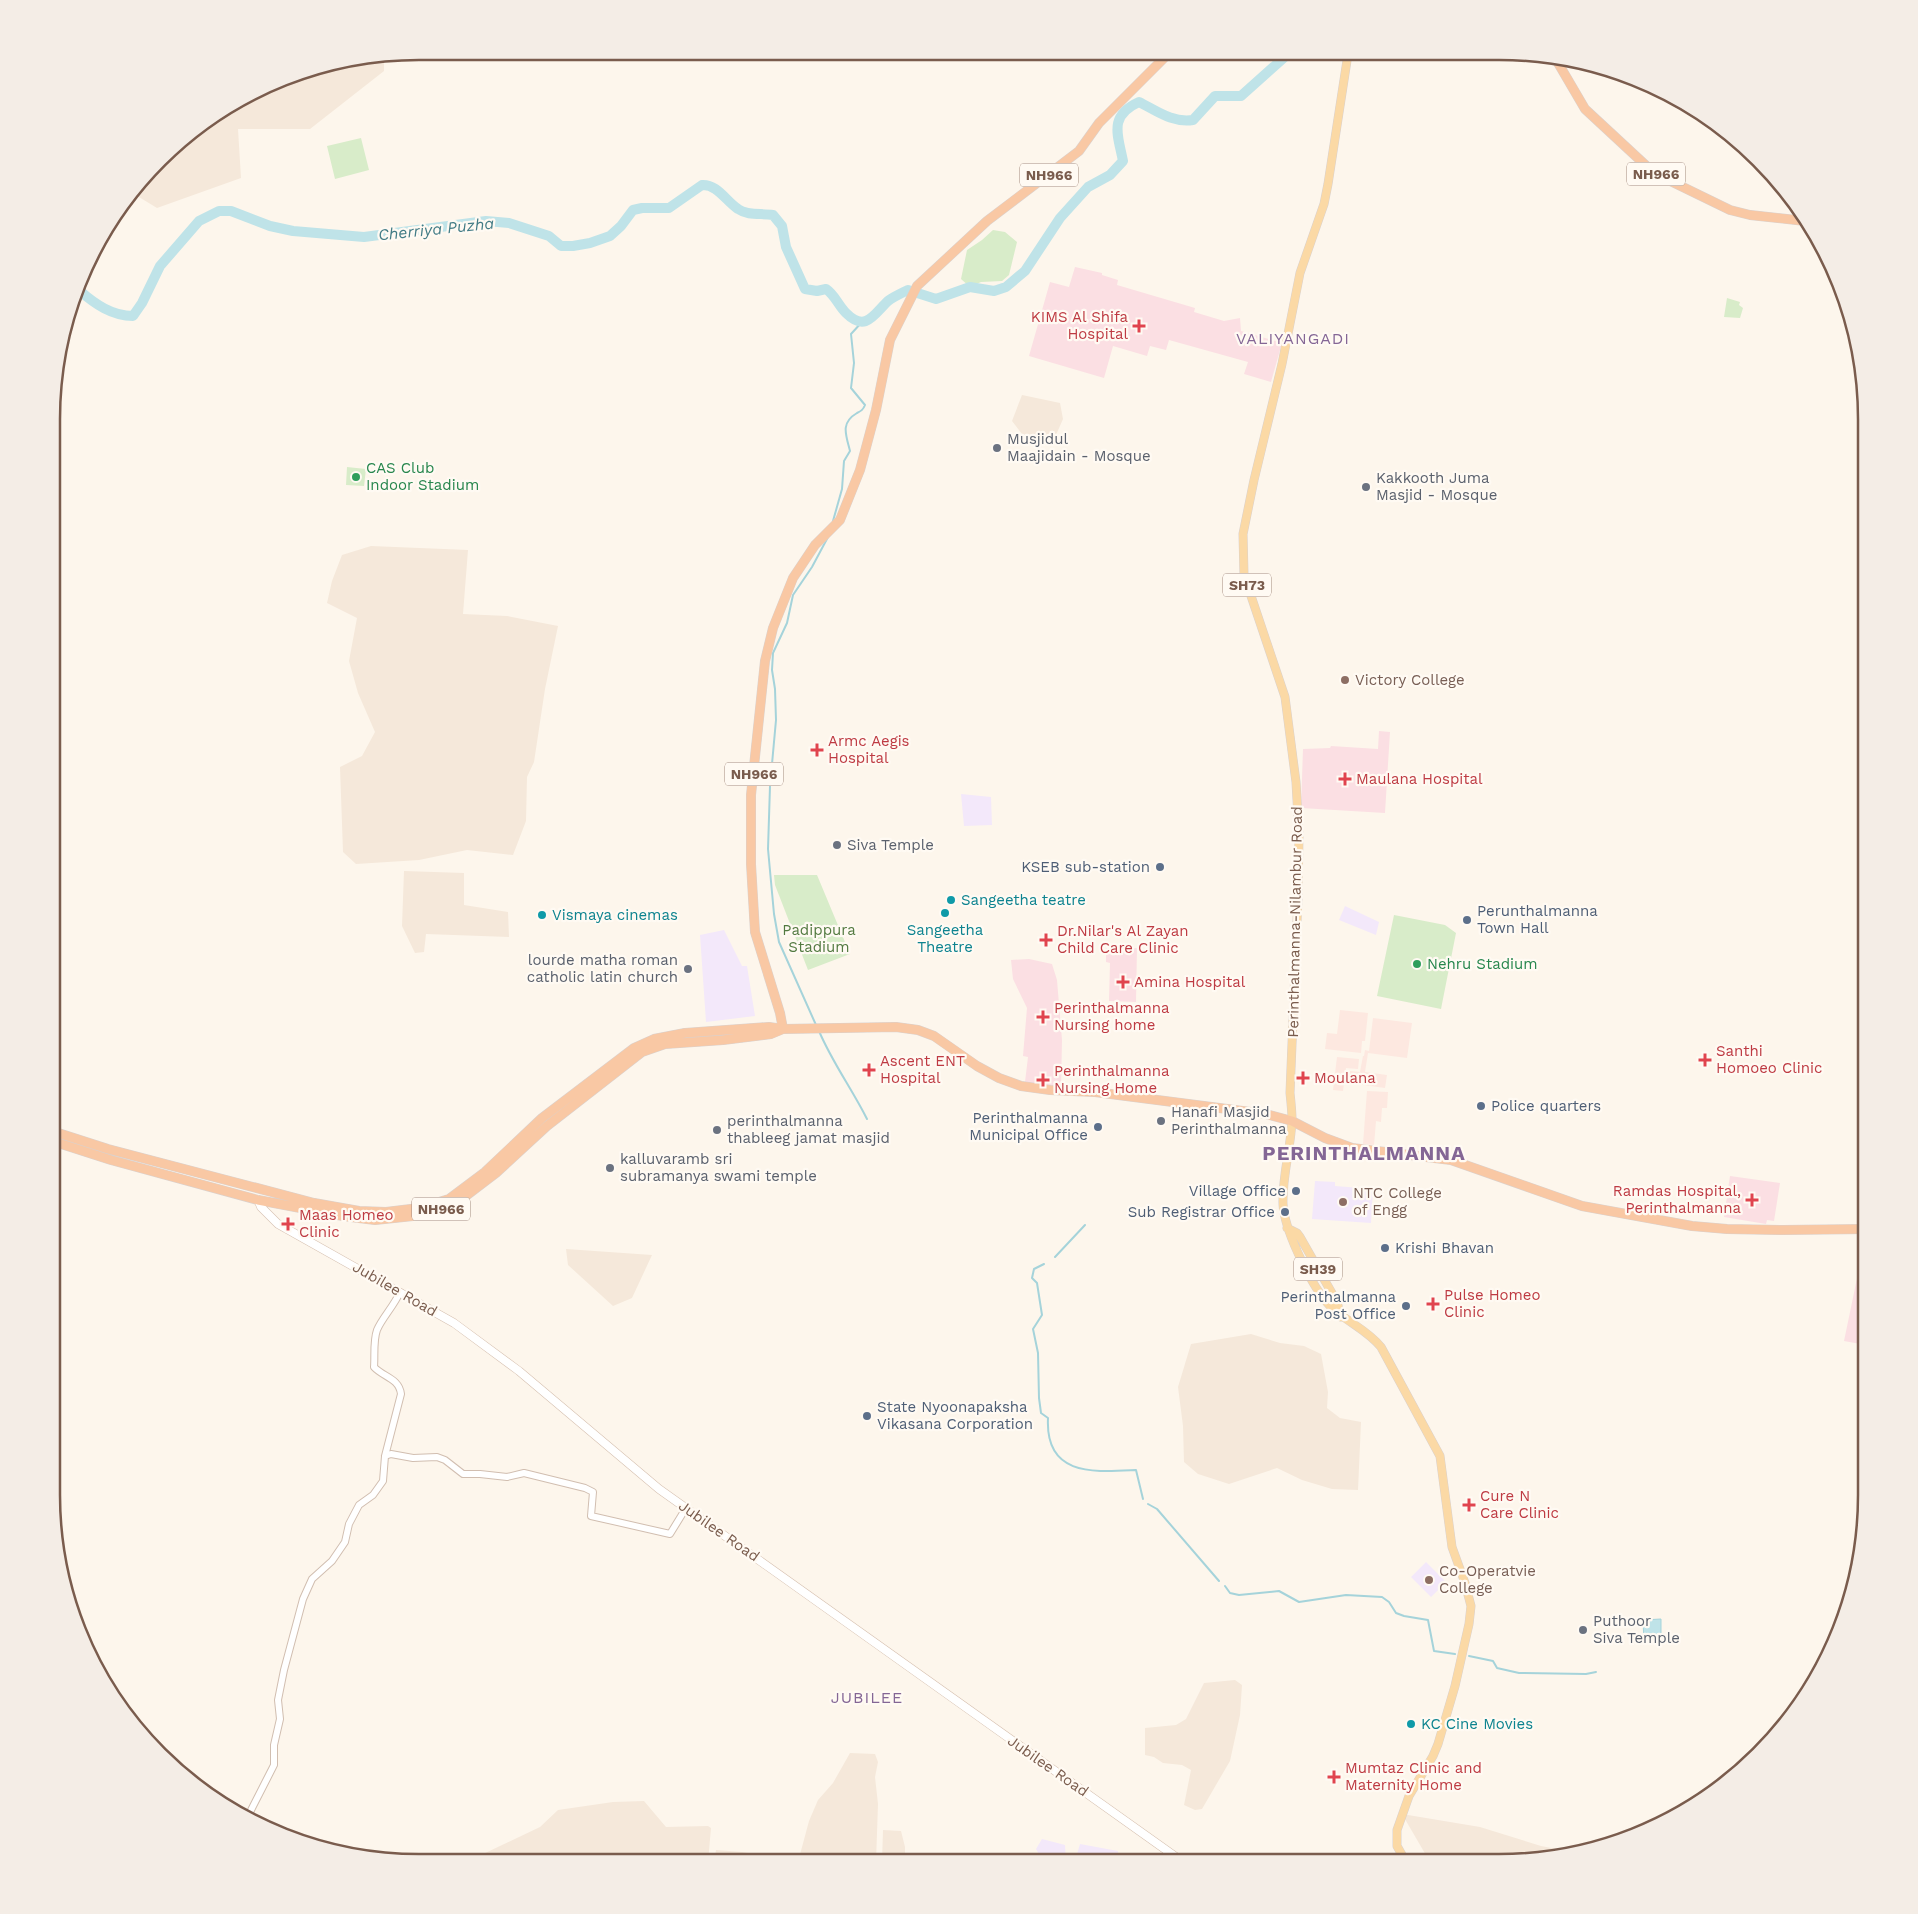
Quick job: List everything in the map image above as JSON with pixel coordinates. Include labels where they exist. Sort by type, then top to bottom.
[{"type":"highway","name":"NH966","points":[[60,1134],[108,1149],[314,1203],[359,1211],[386,1212],[419,1208],[449,1199],[485,1172],[542,1118],[634,1048],[654,1039],[742,1038],[771,1034],[783,1029],[780,1013],[755,932],[751,864],[751,796],[765,661],[773,628],[793,578],[815,545],[840,520],[860,470],[876,410],[888,346],[917,286],[987,221],[1079,151],[1100,122],[1162,60]]},
{"type":"highway","name":"NH966","points":[[1559,65],[1585,109],[1654,173],[1730,210],[1750,215],[1799,220]]},
{"type":"highway","points":[[783,1029],[896,1027],[918,1030],[934,1036],[976,1066],[999,1078],[1021,1086],[1050,1090],[1095,1092],[1234,1108],[1266,1114],[1292,1121],[1325,1138],[1352,1148],[1451,1160],[1582,1206],[1662,1221],[1727,1229],[1858,1229]]},
{"type":"highway","name":"NH966","points":[[60,1144],[111,1160],[258,1200],[375,1220],[413,1216],[454,1205],[496,1173],[547,1126],[642,1052],[666,1040]]},
{"type":"highway","points":[[258,1200],[254,1192],[262,1189]]},
{"type":"main road","name":"Perinthalmanna-Nilambur Road","points":[[1292,1121],[1290,1093],[1299,864],[1296,782],[1285,697],[1244,575],[1243,534],[1300,273],[1326,194],[1347,60]]},
{"type":"main road","name":"SH39","points":[[1292,1121],[1283,1203],[1287,1228],[1297,1232],[1337,1302],[1341,1316],[1369,1335],[1382,1347],[1440,1456],[1452,1547],[1471,1606],[1456,1686],[1440,1738],[1434,1756],[1409,1796],[1398,1830],[1397,1846],[1402,1854]]},
{"type":"main road","name":"Jubilee Road","points":[[258,1200],[261,1207],[278,1224],[454,1323],[519,1371],[659,1489],[1171,1854]]},
{"type":"street","points":[[250,1812],[274,1766],[274,1745],[280,1719],[278,1700],[303,1599],[312,1579],[332,1561],[346,1542],[349,1524],[359,1505],[373,1495],[383,1481],[385,1456],[401,1394],[393,1380],[374,1367],[376,1339],[380,1325],[400,1292]]},
{"type":"street","points":[[385,1456],[391,1454],[413,1458],[437,1457],[445,1460],[463,1474],[507,1477],[524,1474],[585,1488],[593,1492],[591,1516],[670,1534],[686,1508]]},
{"type":"shaded area","points":[[384,62],[384,71],[310,129],[238,129],[241,178],[157,208],[137,196],[182,149],[219,120],[260,97],[303,79],[349,67]]},
{"type":"shaded area","name":"KIMS Al Shifa Hospital","points":[[1075,267],[1102,273],[1102,275],[1118,280],[1117,285],[1195,308],[1194,312],[1224,321],[1240,318],[1241,331],[1282,343],[1271,382],[1244,374],[1248,362],[1169,340],[1166,350],[1150,346],[1147,356],[1113,346],[1104,378],[1029,356],[1050,282],[1069,287]]},
{"type":"shaded area","points":[[1022,395],[1060,403],[1063,419],[1056,435],[1026,439],[1012,421]]},
{"type":"shaded area","points":[[371,546],[468,550],[463,614],[507,616],[558,626],[545,689],[534,762],[527,777],[526,821],[513,855],[467,850],[419,860],[356,864],[343,852],[340,767],[362,756],[375,732],[358,693],[349,661],[357,618],[327,603],[332,581],[342,555]]},
{"type":"shaded area","name":"Maulana Hospital","points":[[1379,731],[1390,732],[1385,813],[1301,808],[1303,749],[1330,748],[1331,746],[1378,749]]},
{"type":"shaded area","points":[[961,794],[991,797],[992,825],[964,826]]},
{"type":"shaded area","points":[[404,871],[464,873],[464,905],[508,912],[509,937],[426,934],[424,952],[415,953],[402,926]]},
{"type":"shaded area","points":[[1345,906],[1379,922],[1376,935],[1339,920]]},
{"type":"shaded area","points":[[724,930],[742,966],[747,966],[755,1016],[706,1022],[700,935]]},
{"type":"shaded area","name":"Amina Hospital","points":[[1106,948],[1137,948],[1136,1002],[1109,1001],[1110,963],[1106,962]]},
{"type":"shaded area","name":"Perinthalmanna Nursing home","points":[[1029,959],[1052,964],[1057,980],[1062,1040],[1061,1089],[1025,1082],[1028,1057],[1023,1056],[1027,1008],[1013,979],[1011,960]]},
{"type":"shaded area","points":[[1340,1010],[1368,1013],[1365,1041],[1362,1041],[1361,1053],[1325,1049],[1327,1033],[1337,1034]]},
{"type":"shaded area","points":[[1373,1018],[1412,1023],[1407,1058],[1368,1053],[1365,1072],[1387,1075],[1385,1088],[1348,1083],[1350,1071],[1360,1072],[1365,1050],[1369,1051]]},
{"type":"shaded area","points":[[1337,1057],[1359,1059],[1358,1069],[1346,1068],[1343,1091],[1333,1090]]},
{"type":"shaded area","points":[[1367,1091],[1388,1092],[1387,1108],[1382,1108],[1381,1122],[1376,1121],[1374,1145],[1363,1144]]},
{"type":"shaded area","name":"Ramdas Hospital, Perinthalmanna","points":[[1730,1176],[1780,1183],[1774,1221],[1767,1220],[1766,1224],[1724,1217]]},
{"type":"shaded area","name":"NTC College of Engg","points":[[1315,1181],[1335,1182],[1335,1186],[1373,1189],[1371,1223],[1312,1219]]},
{"type":"shaded area","points":[[566,1249],[652,1255],[632,1298],[613,1306],[568,1265]]},
{"type":"shaded area","points":[[1858,1274],[1858,1344],[1844,1341]]},
{"type":"shaded area","points":[[1251,1334],[1280,1343],[1304,1346],[1321,1354],[1328,1392],[1327,1408],[1340,1418],[1361,1422],[1358,1490],[1332,1489],[1302,1480],[1277,1468],[1229,1484],[1198,1474],[1184,1462],[1183,1426],[1178,1387],[1191,1344]]},
{"type":"shaded area","name":"Co-Operatvie College","points":[[1426,1562],[1446,1582],[1431,1597],[1411,1577]]},
{"type":"shaded area","points":[[1235,1680],[1242,1685],[1240,1715],[1230,1761],[1202,1809],[1195,1810],[1184,1805],[1191,1770],[1182,1765],[1163,1763],[1154,1757],[1145,1755],[1145,1728],[1176,1725],[1186,1719],[1204,1683]]},
{"type":"shaded area","points":[[850,1753],[875,1754],[878,1762],[875,1777],[878,1804],[876,1854],[800,1854],[809,1821],[818,1800],[833,1783]]},
{"type":"shaded area","points":[[644,1801],[666,1827],[708,1826],[711,1828],[709,1854],[483,1854],[540,1827],[558,1810],[613,1802]]},
{"type":"shaded area","points":[[1402,1814],[1480,1827],[1541,1846],[1557,1849],[1499,1854],[1425,1854]]},
{"type":"shaded area","points":[[883,1830],[901,1831],[905,1854],[882,1854]]},
{"type":"shaded area","points":[[1042,1839],[1065,1845],[1066,1854],[1039,1854],[1036,1849]]},
{"type":"shaded area","points":[[1080,1844],[1118,1851],[1118,1854],[1077,1854]]},
{"type":"shaded area","points":[[716,1850],[754,1854],[715,1854]]},
{"type":"green space","points":[[361,138],[369,170],[335,179],[327,146]]},
{"type":"green space","points":[[993,230],[1005,232],[1017,242],[1009,275],[1002,281],[981,282],[970,287],[961,279],[967,250]]},
{"type":"green space","points":[[1727,298],[1740,302],[1739,305],[1743,308],[1740,318],[1724,317]]},
{"type":"green space","name":"CAS Club Indoor Stadium","points":[[347,467],[366,469],[364,486],[346,485]]},
{"type":"green space","name":"Padippura Stadium","points":[[774,875],[817,875],[850,954],[808,970],[775,885]]},
{"type":"green space","name":"Nehru Stadium","points":[[1394,915],[1445,925],[1456,933],[1441,1009],[1377,996]]},
{"type":"water","points":[[1661,1619],[1661,1641],[1644,1642],[1643,1620]]},
{"type":"waterway","name":"Cherriya Puzha","points":[[83,293],[111,312],[133,316],[142,303],[160,266],[199,221],[219,211],[231,211],[270,226],[293,231],[364,237],[486,221],[509,223],[549,236],[561,246],[573,246],[590,243],[610,236],[621,226],[633,210],[669,208],[702,185],[707,185],[717,190],[742,211],[773,215],[782,226],[786,247],[805,289],[817,291],[826,289],[853,319],[864,321],[874,316],[888,301],[908,290],[936,299],[970,287],[994,291],[1006,287],[1025,271],[1060,218],[1088,187],[1110,175],[1123,161],[1117,127],[1123,113],[1129,107],[1139,102],[1171,118],[1193,120],[1215,96],[1241,96],[1281,60]]},
{"type":"waterway","points":[[833,521],[842,489],[844,461],[850,451],[846,435],[846,425],[865,405],[851,388],[854,363],[851,334],[862,322]]},
{"type":"waterway","points":[[816,1025],[779,942],[774,914],[768,849],[770,786],[776,720],[772,670],[773,653],[787,623],[793,595],[812,567],[828,537]]},
{"type":"waterway","points":[[819,1031],[867,1119]]},
{"type":"waterway","points":[[1055,1257],[1085,1225]]},
{"type":"waterway","points":[[1044,1264],[1034,1269],[1032,1278],[1037,1283],[1042,1315],[1033,1329],[1038,1353],[1041,1413],[1048,1418],[1049,1437],[1055,1451],[1063,1461],[1075,1467],[1104,1471],[1136,1470],[1143,1499]]},
{"type":"waterway","points":[[1148,1504],[1157,1509],[1219,1581]]},
{"type":"waterway","points":[[1225,1586],[1230,1593],[1239,1595],[1279,1591],[1299,1602],[1346,1595],[1382,1597],[1389,1602],[1396,1613],[1428,1620],[1434,1651],[1455,1654]]},
{"type":"waterway","points":[[1469,1656],[1493,1661],[1497,1668],[1519,1673],[1586,1674],[1596,1672]]},
{"type":"place","name":"KIMS Al Shifa Hospital","points":[[1139,326]]},
{"type":"place","name":"Musjidul Maajidain - Mosque","points":[[997,448]]},
{"type":"place","name":"CAS Club Indoor Stadium","points":[[356,477]]},
{"type":"place","name":"Kakkooth Juma Masjid - Mosque","points":[[1366,487]]},
{"type":"place","name":"Victory College","points":[[1345,680]]},
{"type":"place","name":"Armc Aegis Hospital","points":[[817,750]]},
{"type":"place","name":"Maulana Hospital","points":[[1345,779]]},
{"type":"place","name":"Siva Temple","points":[[837,845]]},
{"type":"place","name":"KSEB sub-station","points":[[1160,867]]},
{"type":"place","name":"Sangeetha teatre","points":[[951,900]]},
{"type":"place","name":"Sangeetha Theatre","points":[[945,913]]},
{"type":"place","name":"Vismaya cinemas","points":[[542,915]]},
{"type":"place","name":"Perunthalmanna Town Hall","points":[[1467,920]]},
{"type":"place","name":"Dr.Nilar's Al Zayan Child Care Clinic","points":[[1046,940]]},
{"type":"place","name":"Nehru Stadium","points":[[1417,964]]},
{"type":"place","name":"lourde matha roman catholic latin church","points":[[688,969]]},
{"type":"place","name":"Amina Hospital","points":[[1123,982]]},
{"type":"place","name":"Perinthalmanna Nursing home","points":[[1043,1017]]},
{"type":"place","name":"Santhi Homoeo Clinic","points":[[1705,1060]]},
{"type":"place","name":"Ascent ENT Hospital","points":[[869,1070]]},
{"type":"place","name":"Moulana","points":[[1303,1078]]},
{"type":"place","name":"Perinthalmanna Nursing Home","points":[[1043,1080]]},
{"type":"place","name":"Police quarters","points":[[1481,1106]]},
{"type":"place","name":"Hanafi Masjid Perinthalmanna","points":[[1161,1121]]},
{"type":"place","name":"Perinthalmanna Municipal Office","points":[[1098,1127]]},
{"type":"place","name":"perinthalmanna thableeg jamat masjid","points":[[717,1130]]},
{"type":"place","name":"kalluvaramb sri subramanya swami temple","points":[[610,1168]]},
{"type":"place","name":"Village Office","points":[[1296,1191]]},
{"type":"place","name":"Ramdas Hospital, Perinthalmanna","points":[[1752,1200]]},
{"type":"place","name":"NTC College of Engg","points":[[1343,1202]]},
{"type":"place","name":"Sub Registrar Office","points":[[1285,1212]]},
{"type":"place","name":"Maas Homeo Clinic","points":[[288,1224]]},
{"type":"place","name":"Krishi Bhavan","points":[[1385,1248]]},
{"type":"place","name":"Pulse Homeo Clinic","points":[[1433,1304]]},
{"type":"place","name":"Perinthalmanna Post Office","points":[[1406,1306]]},
{"type":"place","name":"State Nyoonapaksha Vikasana Corporation","points":[[867,1416]]},
{"type":"place","name":"Cure N Care Clinic","points":[[1469,1505]]},
{"type":"place","name":"Co-Operatvie College","points":[[1429,1580]]},
{"type":"place","name":"Puthoor Siva Temple","points":[[1583,1630]]},
{"type":"place","name":"KC Cine Movies","points":[[1411,1724]]},
{"type":"place","name":"Mumtaz Clinic and Maternity Home","points":[[1334,1777]]},
{"type":"district","name":"VALIYANGADI","points":[[1293,338]]},
{"type":"district","name":"PERINTHALMANNA","points":[[1364,1153]]},
{"type":"district","name":"JUBILEE","points":[[867,1697]]}]
